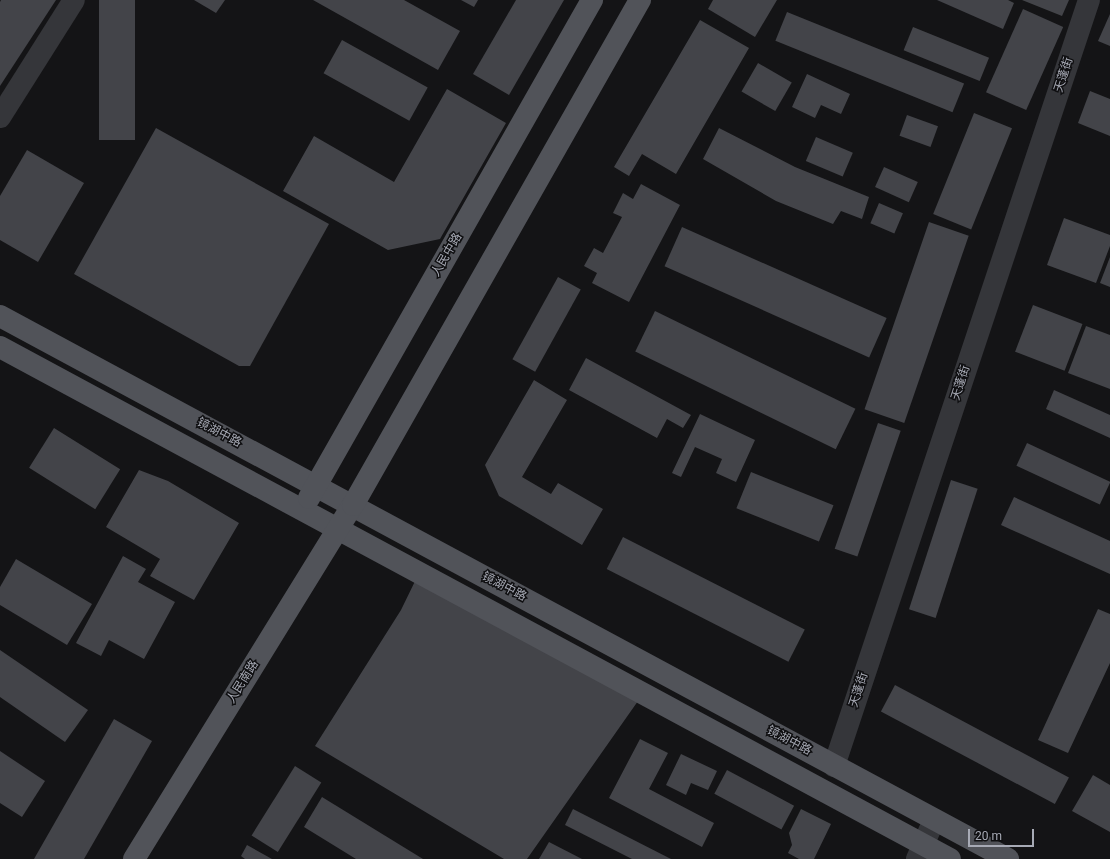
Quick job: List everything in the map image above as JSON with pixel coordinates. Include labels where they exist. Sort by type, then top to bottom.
[{"type":"main road","name":"人民中路","points":[[302,510],[592,0]]},
{"type":"main road","points":[[353,505],[640,0]]},
{"type":"main road","name":"镜湖中路","points":[[0,316],[1008,859]]},
{"type":"main road","points":[[0,347],[338,529],[920,852],[950,859]]},
{"type":"main road","name":"人民南路","points":[[134,859],[353,505]]},
{"type":"street","points":[[0,117],[74,0]]},
{"type":"street","name":"天蓬街","points":[[834,766],[1089,0]]},
{"type":"street","points":[[920,852],[934,820]]},
{"type":"building","points":[[1,0],[56,0],[0,86],[0,2]]},
{"type":"building","points":[[99,0],[135,0],[135,140],[99,140]]},
{"type":"building","points":[[194,0],[225,0],[216,13]]},
{"type":"building","points":[[313,0],[404,0],[460,31],[438,70]]},
{"type":"building","points":[[461,0],[478,0],[474,7]]},
{"type":"building","points":[[516,0],[564,0],[509,95],[473,74]]},
{"type":"building","points":[[713,0],[777,0],[755,37],[708,9]]},
{"type":"building","points":[[937,0],[1008,0],[1014,3],[1003,29]]},
{"type":"building","points":[[1022,0],[1069,0],[1062,16]]},
{"type":"building","points":[[1023,9],[1063,27],[1026,110],[986,92]]},
{"type":"building","points":[[787,12],[964,84],[952,112],[775,41]]},
{"type":"building","points":[[1110,14],[1110,46],[1098,41]]},
{"type":"building","points":[[700,20],[749,48],[676,174],[642,154],[629,176],[614,167]]},
{"type":"building","points":[[913,27],[989,58],[980,81],[904,50]]},
{"type":"building","points":[[342,40],[428,88],[409,121],[324,73]]},
{"type":"building","points":[[758,63],[792,82],[775,111],[742,92]]},
{"type":"building","points":[[807,74],[850,94],[841,114],[821,105],[815,118],[792,107]]},
{"type":"building","points":[[447,89],[506,123],[440,239],[388,250],[283,191],[314,136],[394,182]]},
{"type":"building","points":[[1090,91],[1110,99],[1110,136],[1078,123]]},
{"type":"building","points":[[974,113],[1012,128],[971,229],[933,214]]},
{"type":"building","points":[[907,115],[938,126],[930,147],[899,136]]},
{"type":"building","points":[[156,128],[329,224],[250,366],[239,366],[74,274]]},
{"type":"building","points":[[719,128],[795,167],[869,197],[862,219],[841,211],[833,224],[776,201],[703,159]]},
{"type":"building","points":[[816,137],[853,153],[843,177],[806,161]]},
{"type":"building","points":[[27,150],[84,183],[38,262],[0,240],[0,196]]},
{"type":"building","points":[[884,167],[918,182],[909,202],[875,187]]},
{"type":"building","points":[[641,184],[680,205],[629,302],[592,283],[597,273],[584,266],[594,248],[603,253],[622,217],[613,213],[623,193],[633,199]]},
{"type":"building","points":[[879,203],[903,213],[894,233],[870,223]]},
{"type":"building","points":[[1064,218],[1110,235],[1110,246],[1096,283],[1047,265]]},
{"type":"building","points":[[929,222],[969,236],[904,423],[865,409]]},
{"type":"building","points":[[682,227],[887,318],[869,357],[665,266]]},
{"type":"building","points":[[1110,257],[1110,287],[1100,283]]},
{"type":"building","points":[[558,277],[581,290],[535,372],[512,359]]},
{"type":"building","points":[[1033,305],[1082,324],[1065,371],[1015,352]]},
{"type":"building","points":[[655,311],[855,409],[836,449],[635,351]]},
{"type":"building","points":[[1086,326],[1110,335],[1110,389],[1068,373]]},
{"type":"building","points":[[586,358],[691,415],[683,428],[667,419],[657,438],[569,390]]},
{"type":"building","points":[[534,380],[567,400],[522,477],[551,494],[558,483],[603,509],[582,545],[499,496],[485,465]]},
{"type":"building","points":[[1054,390],[1110,415],[1110,438],[1046,409]]},
{"type":"building","points":[[700,414],[755,440],[736,482],[716,473],[722,459],[695,447],[681,477],[672,473]]},
{"type":"building","points":[[878,423],[901,431],[857,557],[835,549]]},
{"type":"building","points":[[54,428],[120,469],[95,509],[29,468]]},
{"type":"building","points":[[1027,443],[1110,482],[1100,505],[1016,466]]},
{"type":"building","points":[[139,470],[168,481],[239,523],[194,600],[150,576],[160,559],[106,527]]},
{"type":"building","points":[[751,472],[834,505],[819,542],[736,508]]},
{"type":"building","points":[[951,480],[978,489],[936,618],[909,609]]},
{"type":"building","points":[[1014,497],[1110,541],[1110,574],[1001,525]]},
{"type":"building","points":[[623,537],[805,630],[788,662],[607,569]]},
{"type":"building","points":[[123,556],[146,569],[138,582],[175,602],[144,659],[109,640],[101,656],[76,643]]},
{"type":"building","points":[[16,559],[92,604],[67,645],[0,605],[0,587]]},
{"type":"building","points":[[419,573],[638,701],[527,859],[504,859],[315,746],[401,610]]},
{"type":"building","points":[[1098,609],[1110,614],[1110,663],[1068,753],[1038,740]]},
{"type":"building","points":[[0,650],[88,710],[65,742],[0,697]]},
{"type":"building","points":[[895,685],[1069,777],[1055,804],[881,711]]},
{"type":"building","points":[[114,719],[152,741],[84,859],[34,859]]},
{"type":"building","points":[[640,739],[668,753],[649,789],[714,823],[702,847],[609,798]]},
{"type":"building","points":[[0,751],[45,781],[22,817],[0,803]]},
{"type":"building","points":[[681,754],[717,771],[708,790],[691,783],[686,795],[666,785]]},
{"type":"building","points":[[295,766],[321,782],[278,852],[252,836]]},
{"type":"building","points":[[727,770],[794,806],[781,830],[714,794]]},
{"type":"building","points":[[1093,775],[1110,785],[1110,832],[1072,811]]},
{"type":"building","points":[[322,797],[423,859],[356,859],[304,827]]},
{"type":"building","points":[[573,809],[671,859],[632,859],[565,825]]},
{"type":"building","points":[[801,809],[831,824],[814,859],[799,859],[788,853],[792,845],[789,833]]},
{"type":"building","points":[[549,842],[582,859],[539,859]]},
{"type":"building","points":[[247,845],[272,859],[245,859],[241,856]]}]
